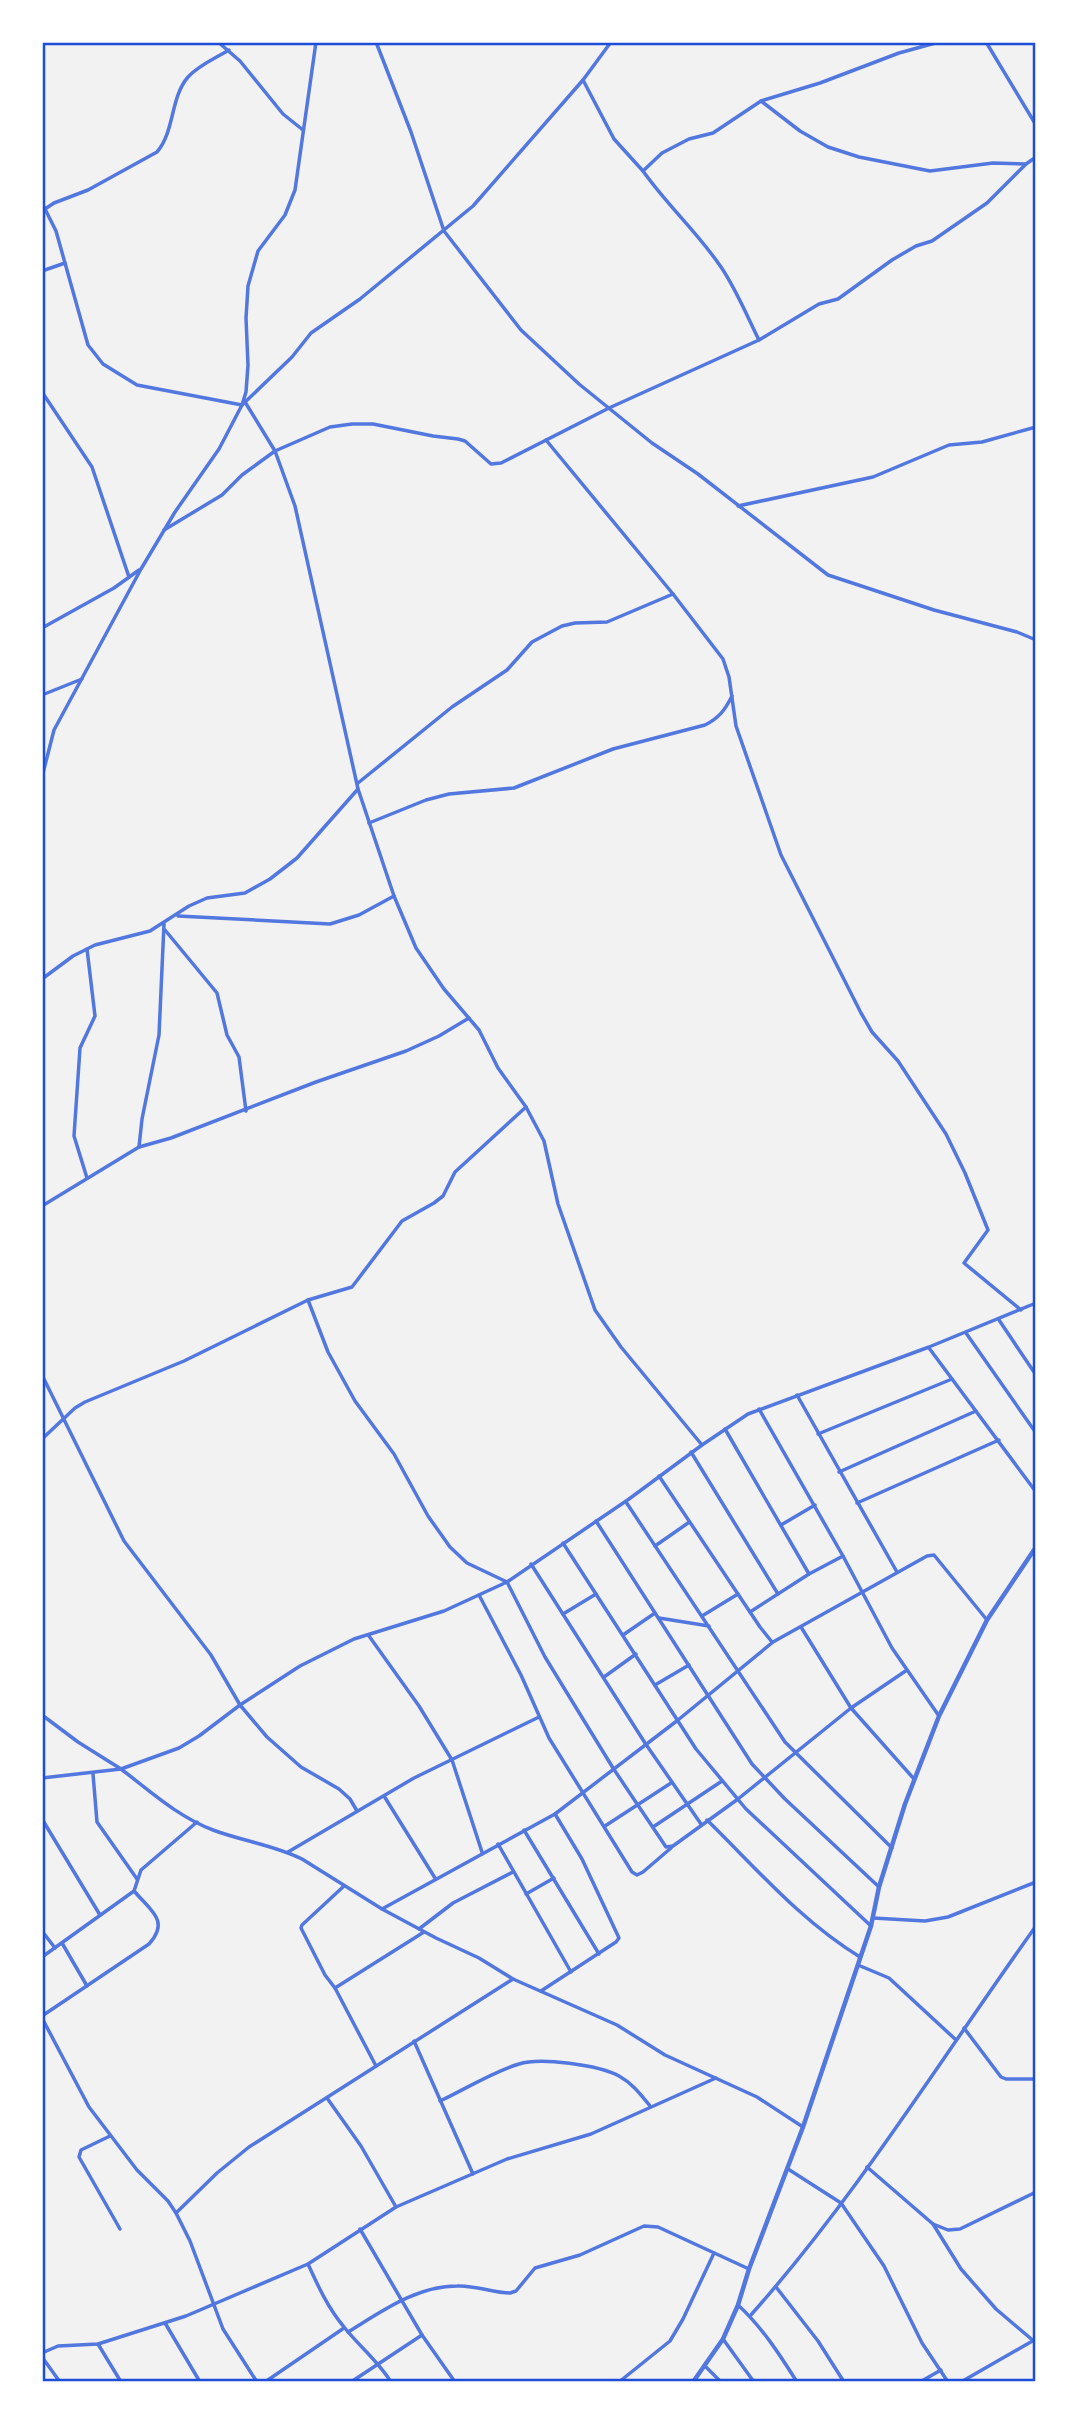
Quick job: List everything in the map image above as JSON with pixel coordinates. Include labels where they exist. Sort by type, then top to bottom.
[{"type":"street","points":[[218,42],[229,50],[283,114],[303,130]]},
{"type":"street","points":[[316,42],[295,190],[285,215],[258,251],[248,286],[248,365],[244,403],[275,451],[295,506],[358,787],[394,896],[416,948],[444,989],[485,1040],[498,1068],[526,1107],[544,1141],[558,1204],[595,1310],[621,1347],[702,1445]]},
{"type":"street","points":[[376,42],[411,132],[444,231],[521,330],[579,384],[652,443],[698,474],[818,569],[835,579],[1017,632],[1036,640]]},
{"type":"street","points":[[42,777],[54,730],[141,569],[219,449],[244,403],[292,357],[311,333],[360,299],[473,206],[583,80],[611,42]]},
{"type":"street","points":[[643,171],[662,153],[689,139],[713,133],[761,101],[820,83],[899,53],[939,42]]},
{"type":"street","points":[[988,43],[1036,125]]},
{"type":"street","points":[[45,209],[88,190],[157,152],[165,143],[180,91],[188,77],[229,50]]},
{"type":"street","points":[[583,80],[614,139],[721,266],[759,340]]},
{"type":"street","points":[[761,101],[800,131],[828,148],[859,157],[930,171],[993,163],[1026,163]]},
{"type":"street","points":[[164,530],[222,495],[242,475],[275,451],[316,431],[352,424],[373,424],[458,439],[491,464],[496,464],[609,408],[759,340],[819,304],[838,299],[892,260],[943,234],[987,203],[1026,163],[1036,157]]},
{"type":"street","points":[[42,202],[56,231],[88,345],[103,364],[137,385],[244,403]]},
{"type":"street","points":[[42,271],[65,263]]},
{"type":"street","points":[[42,392],[92,467],[129,577]]},
{"type":"street","points":[[738,506],[873,477],[949,445],[982,442],[1036,427]]},
{"type":"street","points":[[547,440],[723,659],[729,677],[736,726],[781,855],[872,1032],[898,1061],[946,1134],[988,1230],[964,1264],[1021,1310]]},
{"type":"street","points":[[42,628],[141,569]]},
{"type":"street","points":[[42,979],[87,949],[150,931],[206,898],[245,892],[270,879],[297,858],[358,787],[452,707],[507,670],[532,642],[575,623],[607,622],[673,594]]},
{"type":"street","points":[[42,695],[82,679]]},
{"type":"street","points":[[369,823],[426,800],[449,794],[521,786],[613,749],[705,725],[716,720],[726,709],[732,695]]},
{"type":"street","points":[[176,916],[330,924],[359,915],[394,896]]},
{"type":"street","points":[[139,1147],[159,1035],[164,923]]},
{"type":"street","points":[[164,929],[217,993],[227,1035],[239,1057],[246,1111]]},
{"type":"street","points":[[87,949],[95,1016],[80,1048],[74,1136],[87,1178]]},
{"type":"street","points":[[42,1206],[139,1147],[246,1111],[316,1082],[406,1051],[469,1018]]},
{"type":"street","points":[[42,1439],[85,1402],[184,1361],[309,1300],[352,1287],[402,1221],[443,1196],[455,1172],[526,1107]]},
{"type":"street","points":[[309,1300],[328,1352],[355,1401],[394,1454],[437,1529],[450,1547],[467,1563],[507,1582],[545,1657],[614,1768],[666,1847],[673,1846]]},
{"type":"street","points":[[43,1777],[121,1769],[179,1748],[300,1666],[354,1639],[444,1611],[507,1582],[625,1502],[691,1452],[759,1409],[966,1333],[1036,1303]]},
{"type":"street","points":[[999,1320],[1036,1375]]},
{"type":"street","points":[[966,1333],[1036,1433]]},
{"type":"street","points":[[929,1347],[1036,1492]]},
{"type":"street","points":[[42,1374],[124,1541],[211,1655],[240,1705],[267,1737],[301,1767],[339,1789],[350,1799],[357,1811]]},
{"type":"street","points":[[818,1434],[952,1379]]},
{"type":"street","points":[[797,1395],[897,1572]]},
{"type":"street","points":[[759,1409],[843,1556],[871,1612],[906,1670],[939,1716]]},
{"type":"street","points":[[839,1472],[976,1411]]},
{"type":"street","points":[[725,1429],[809,1574]]},
{"type":"street","points":[[858,1503],[999,1440]]},
{"type":"street","points":[[691,1452],[778,1594]]},
{"type":"street","points":[[659,1476],[773,1642]]},
{"type":"street","points":[[625,1502],[793,1753],[892,1848]]},
{"type":"street","points":[[781,1525],[814,1505]]},
{"type":"street","points":[[596,1521],[740,1746],[785,1799],[879,1887]]},
{"type":"street","points":[[655,1546],[689,1523]]},
{"type":"street","points":[[563,1543],[695,1749],[738,1799],[871,1926]]},
{"type":"street","points":[[692,2382],[723,2339],[738,2305],[803,2127],[871,1926],[879,1887],[939,1716],[987,1620],[1036,1547]]},
{"type":"street","points":[[382,1909],[555,1814],[678,1720],[773,1642],[927,1556],[934,1555],[987,1620]]},
{"type":"street","points":[[750,1612],[809,1574],[843,1556]]},
{"type":"street","points":[[531,1564],[645,1743],[701,1824]]},
{"type":"street","points":[[563,1614],[596,1594]]},
{"type":"street","points":[[702,1616],[738,1594]]},
{"type":"street","points":[[480,1595],[549,1738],[634,1874],[643,1872],[851,1708],[906,1670]]},
{"type":"street","points":[[623,1634],[655,1613]]},
{"type":"street","points":[[659,1618],[709,1626]]},
{"type":"street","points":[[801,1627],[851,1708],[915,1780]]},
{"type":"street","points":[[369,1636],[419,1706],[452,1760],[482,1852]]},
{"type":"street","points":[[604,1677],[636,1654]]},
{"type":"street","points":[[655,1685],[689,1664]]},
{"type":"street","points":[[42,1715],[121,1769],[180,1814],[211,1829],[288,1852],[424,1932],[479,1958],[513,1979],[617,2025],[665,2055],[758,2097],[803,2127]]},
{"type":"street","points":[[288,1852],[384,1796],[540,1717]]},
{"type":"street","points":[[93,1773],[97,1822],[138,1881]]},
{"type":"street","points":[[605,1826],[672,1782]]},
{"type":"street","points":[[653,1827],[722,1782]]},
{"type":"street","points":[[384,1796],[435,1878]]},
{"type":"street","points":[[541,1991],[617,1942],[619,1938],[582,1858],[555,1814]]},
{"type":"street","points":[[42,1819],[100,1914]]},
{"type":"street","points":[[707,1820],[828,1938],[860,1957]]},
{"type":"street","points":[[42,1957],[134,1891],[141,1870],[197,1822]]},
{"type":"street","points":[[42,1832],[47,1828]]},
{"type":"street","points":[[524,1830],[599,1954]]},
{"type":"street","points":[[498,1844],[571,1972]]},
{"type":"street","points":[[419,1929],[453,1903],[513,1872]]},
{"type":"street","points":[[526,1894],[554,1878]]},
{"type":"street","points":[[871,1917],[916,1922],[948,1917],[1036,1882]]},
{"type":"street","points":[[344,1886],[302,1924],[301,1928],[376,2066]]},
{"type":"street","points":[[134,1891],[158,1920],[161,1927],[158,1934],[149,1944],[42,2017],[89,2107],[110,2136],[176,2213],[190,2241],[212,2305],[232,2344],[257,2382]]},
{"type":"street","points":[[750,2316],[841,2203],[1036,1926]]},
{"type":"street","points":[[42,1931],[55,1948]]},
{"type":"street","points":[[335,1987],[424,1932]]},
{"type":"street","points":[[62,1943],[88,1986]]},
{"type":"street","points":[[858,1965],[889,1978],[956,2039]]},
{"type":"street","points":[[176,2213],[217,2173],[249,2147],[513,1979]]},
{"type":"street","points":[[964,2028],[1001,2077],[1036,2079]]},
{"type":"street","points":[[414,2041],[473,2174]]},
{"type":"street","points":[[440,2101],[517,2064],[535,2060],[585,2066],[618,2075],[633,2086],[650,2106]]},
{"type":"street","points":[[60,2382],[42,2355],[58,2346],[98,2344],[212,2305],[308,2264],[396,2207],[507,2158],[592,2134],[716,2078]]},
{"type":"street","points":[[327,2098],[361,2146],[396,2207]]},
{"type":"street","points":[[110,2136],[80,2150],[79,2157],[120,2229]]},
{"type":"street","points":[[867,2167],[933,2224],[961,2269],[996,2309],[1035,2341],[961,2382]]},
{"type":"street","points":[[788,2169],[841,2203],[884,2266],[922,2343],[948,2382]]},
{"type":"street","points":[[933,2224],[948,2230],[960,2229],[1036,2192]]},
{"type":"street","points":[[348,2332],[401,2300],[436,2288],[456,2286],[510,2293],[516,2291],[535,2268],[580,2255],[643,2226],[659,2227],[749,2269]]},
{"type":"street","points":[[360,2229],[422,2335],[455,2382]]},
{"type":"street","points":[[620,2382],[670,2341],[715,2253]]},
{"type":"street","points":[[308,2264],[326,2302],[391,2382]]},
{"type":"street","points":[[776,2287],[818,2341],[844,2382]]},
{"type":"street","points":[[738,2305],[779,2353],[797,2382]]},
{"type":"street","points":[[165,2323],[200,2382]]},
{"type":"street","points":[[265,2382],[344,2327]]},
{"type":"street","points":[[351,2382],[422,2335]]},
{"type":"street","points":[[723,2339],[754,2382]]},
{"type":"street","points":[[98,2344],[121,2382]]},
{"type":"street","points":[[705,2366],[720,2382]]},
{"type":"street","points":[[920,2382],[941,2371]]}]
